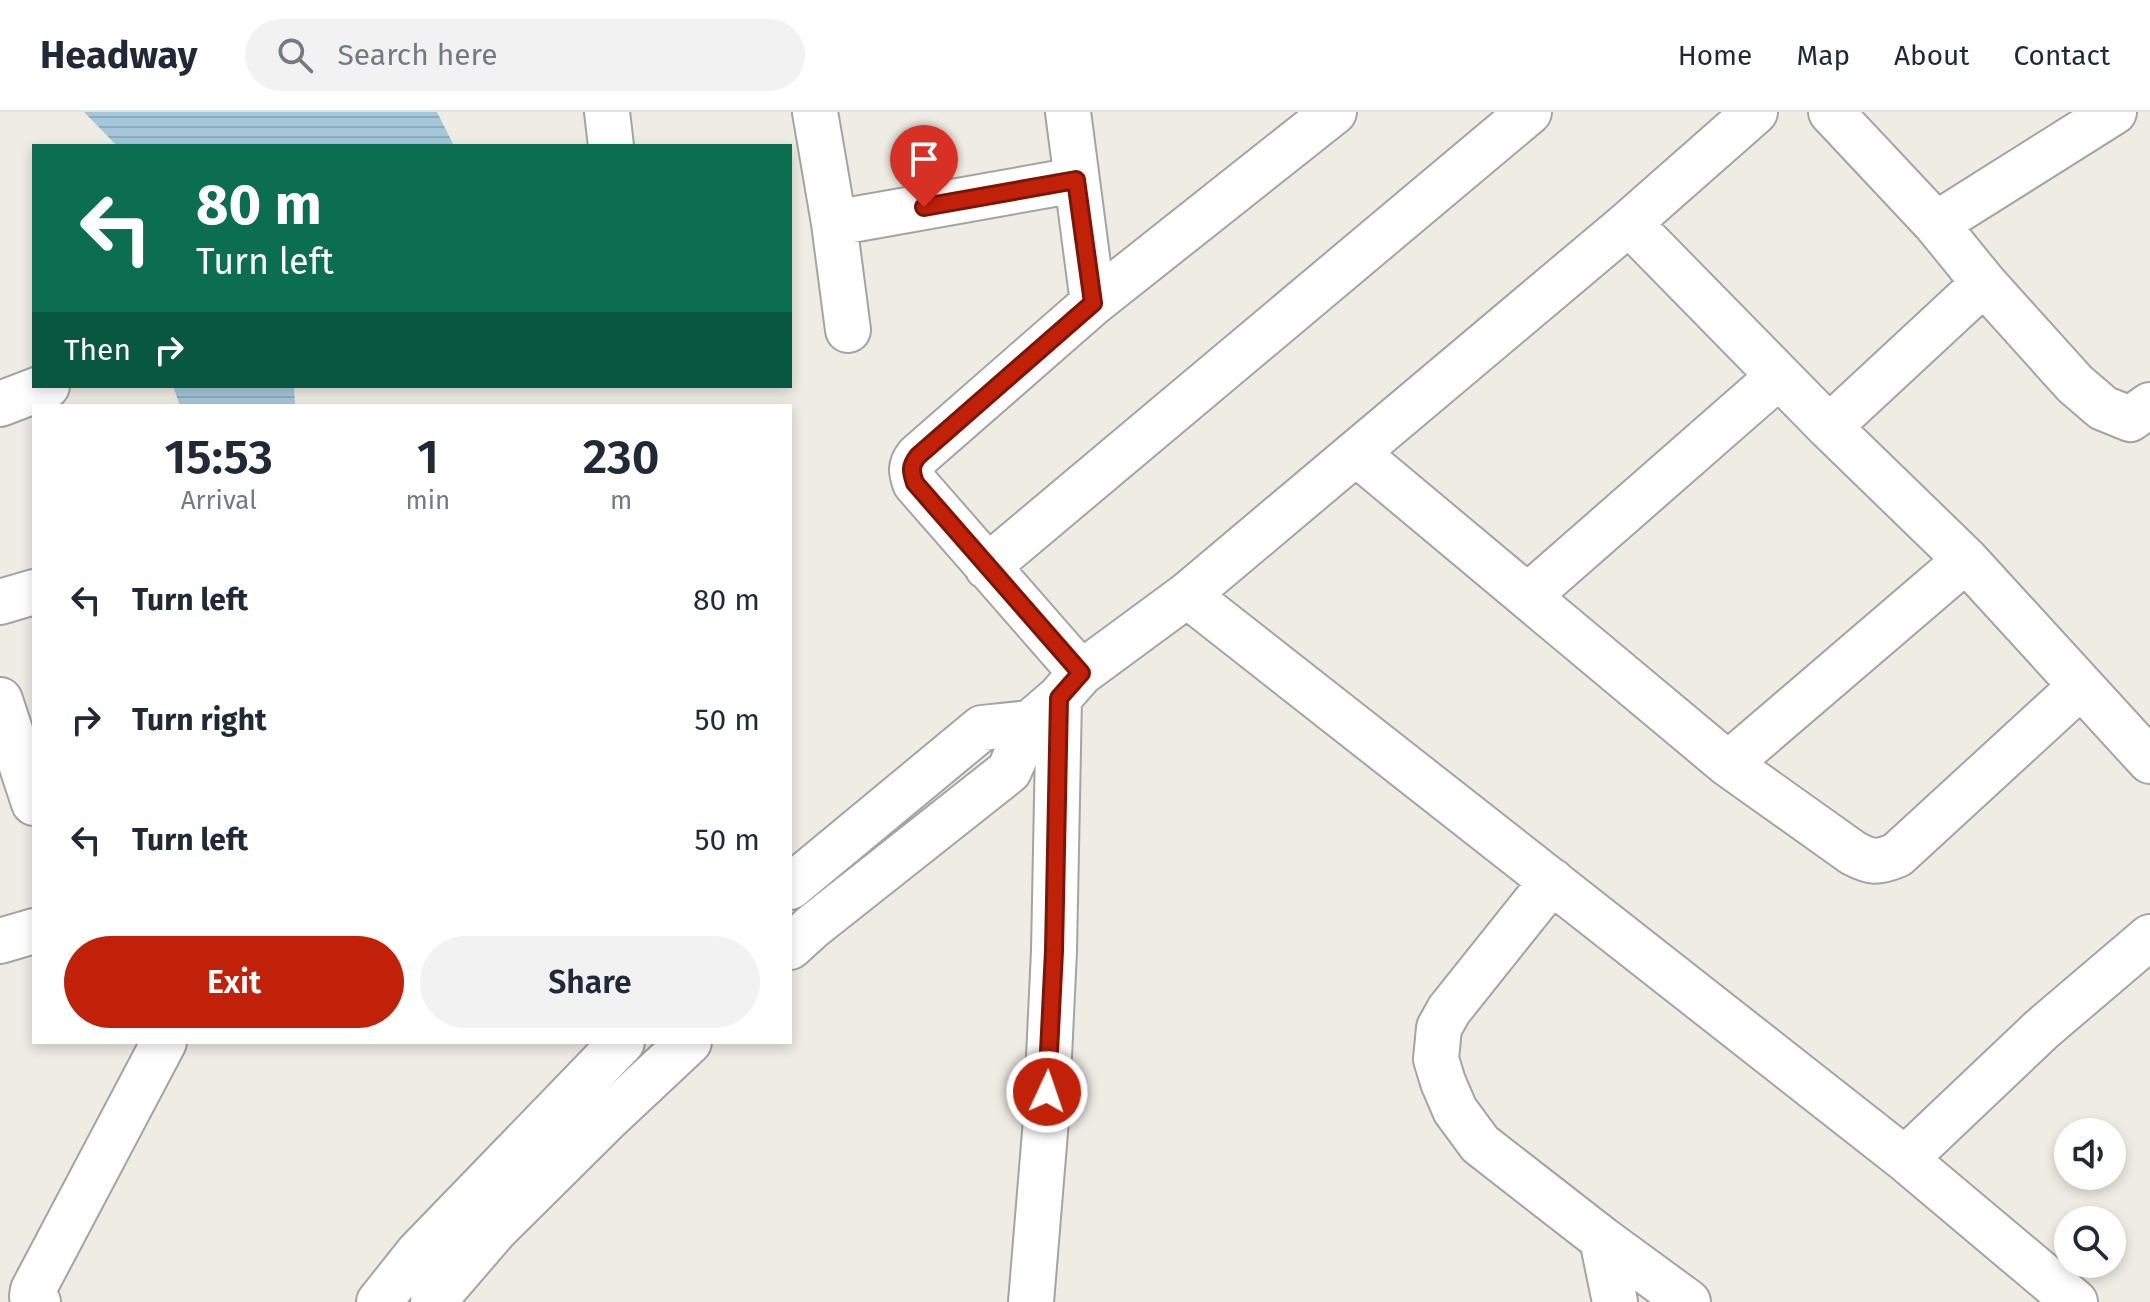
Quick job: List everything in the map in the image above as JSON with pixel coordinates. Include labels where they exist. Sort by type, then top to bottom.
[{"type":"street","points":[[607,112],[611,144]]},
{"type":"street","points":[[815,112],[848,330]]},
{"type":"street","points":[[1068,112],[1093,303]]},
{"type":"street","points":[[1031,1302],[1046,1120],[1054,966],[1057,698],[987,567],[915,483],[912,463],[1093,303],[1334,112]]},
{"type":"street","points":[[987,567],[1529,112]]},
{"type":"street","points":[[792,885],[982,728],[1057,698],[1187,595],[1629,223],[1755,112]]},
{"type":"street","points":[[1831,112],[1936,224],[1984,283],[2075,384],[2103,408],[2130,419],[2150,405]]},
{"type":"street","points":[[1936,224],[2114,112]]},
{"type":"street","points":[[834,223],[1076,180]]},
{"type":"street","points":[[1629,223],[1829,427],[1966,560],[2150,761]]},
{"type":"street","points":[[1829,427],[1984,283]]},
{"type":"street","points":[[1528,596],[1779,376]]},
{"type":"street","points":[[0,404],[42,388]]},
{"type":"street","points":[[1356,453],[1728,764],[1853,853],[1869,861],[1880,862],[1897,855],[2081,686]]},
{"type":"street","points":[[1728,764],[1966,560]]},
{"type":"street","points":[[0,602],[32,593]]},
{"type":"street","points":[[1187,595],[1905,1159],[2075,1302]]},
{"type":"street","points":[[792,945],[1009,771],[1057,698]]},
{"type":"street","points":[[0,700],[32,792]]},
{"type":"street","points":[[1552,881],[1449,1010],[1439,1028],[1436,1059],[1443,1082],[1455,1110],[1480,1144],[1688,1302]]},
{"type":"street","points":[[0,941],[32,932]]},
{"type":"street","points":[[1905,1159],[2042,1029],[2150,937]]},
{"type":"street","points":[[29,1300],[163,1044]]},
{"type":"street","points":[[379,1302],[418,1253],[620,1044]]},
{"type":"street","points":[[433,1302],[495,1230],[687,1044]]},
{"type":"street","points":[[1602,1239],[1615,1302]]},
{"type":"water","points":[[84,112],[437,112],[453,144],[115,144]]},
{"type":"water","points":[[174,388],[294,388],[295,404],[179,404]]},
{"type":"route","points":[[924,207],[1076,180],[1093,303],[918,456],[912,463],[911,471],[915,483],[1081,673],[1059,698],[1054,951],[1047,1092]]}]
